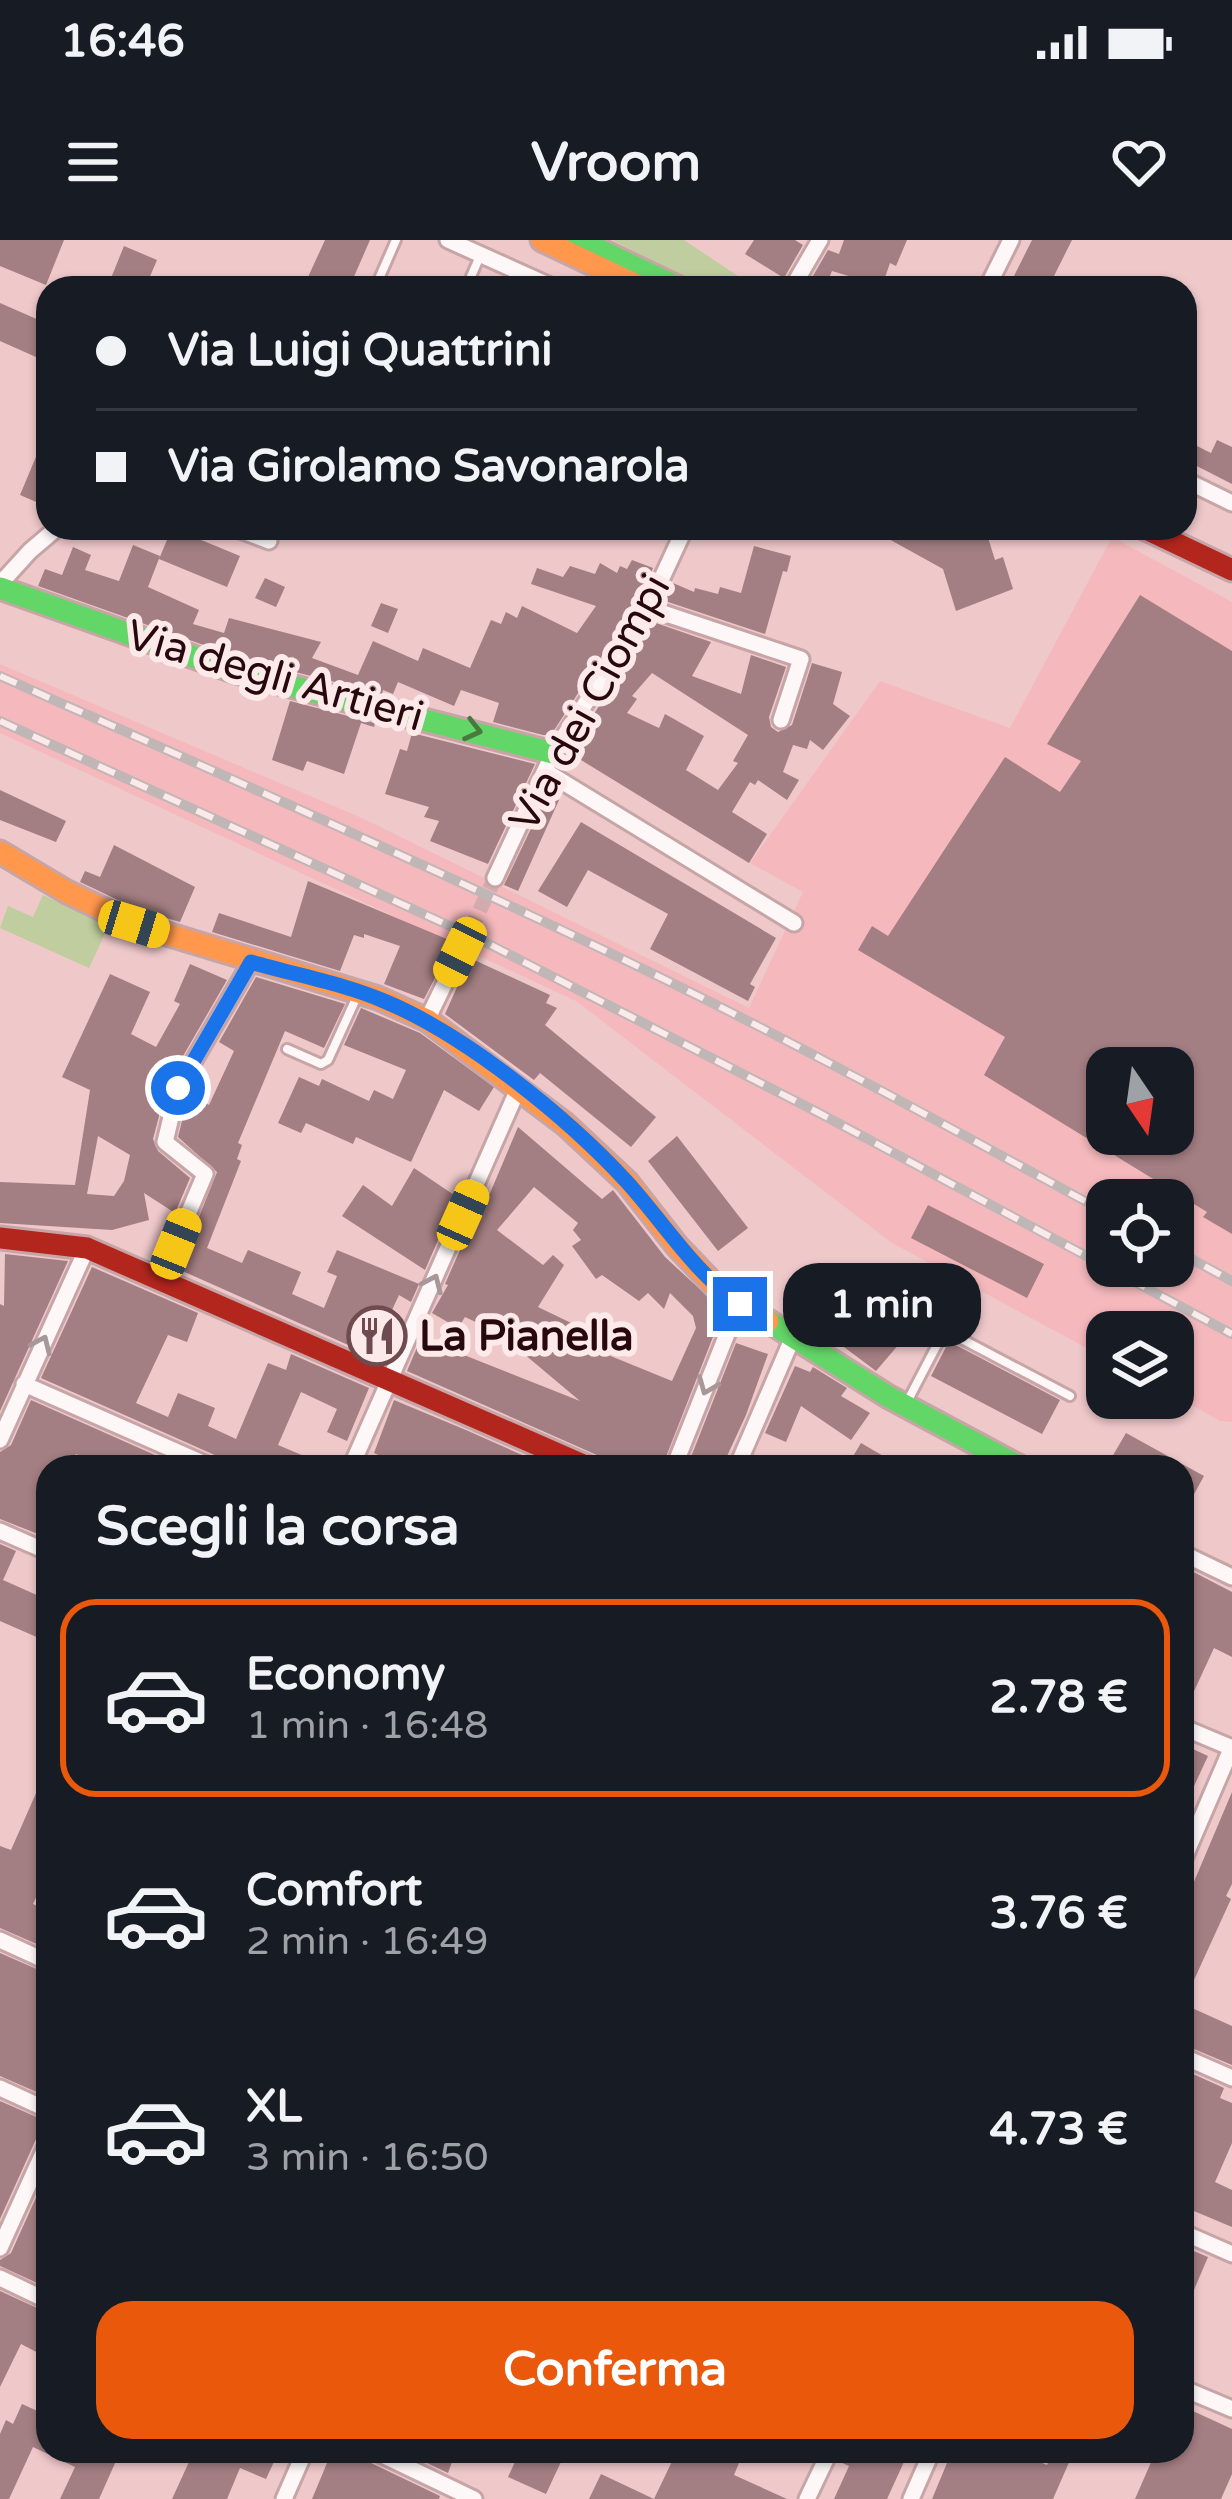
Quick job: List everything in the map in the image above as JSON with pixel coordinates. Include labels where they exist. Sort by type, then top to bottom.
[{"type":"street","points":[[448,240],[529,276]]},
{"type":"street","points":[[542,240],[605,276]]},
{"type":"street","points":[[579,240],[654,276]]},
{"type":"street","points":[[799,276],[820,240]]},
{"type":"street","points":[[993,276],[1010,240]]},
{"type":"street","points":[[1197,486],[1232,503]]},
{"type":"street","points":[[0,586],[42,540]]},
{"type":"street","name":"Via dei Ciompi","points":[[495,878],[549,762],[648,608],[679,540]]},
{"type":"street","points":[[1169,540],[1232,570]]},
{"type":"street","name":"Via degli Artieri","points":[[0,586],[135,640],[549,762]]},
{"type":"street","points":[[648,608],[795,654],[802,663],[781,720]]},
{"type":"street","points":[[549,762],[794,923]]},
{"type":"street","points":[[0,852],[107,913],[358,993],[427,1020],[519,1087],[627,1182],[718,1289],[905,1406],[997,1455]]},
{"type":"street","points":[[427,1020],[460,952]]},
{"type":"street","points":[[161,1278],[205,1174],[165,1142],[178,1088],[251,962]]},
{"type":"street","points":[[356,1455],[519,1087]]},
{"type":"street","points":[[0,1238],[87,1248],[561,1455]]},
{"type":"street","points":[[0,1440],[87,1248]]},
{"type":"street","points":[[679,1455],[740,1304]]},
{"type":"street","points":[[742,1455],[793,1337]]},
{"type":"street","points":[[24,1384],[185,1455]]},
{"type":"street","points":[[0,1531],[36,1547]]},
{"type":"street","points":[[1194,1559],[1232,1577]]},
{"type":"street","points":[[1194,1732],[1232,1748],[1194,1835]]},
{"type":"street","points":[[0,1940],[36,1956]]},
{"type":"street","points":[[1194,2061],[1232,2078]]},
{"type":"street","points":[[0,2088],[36,2104]]},
{"type":"street","points":[[0,2248],[36,2168]]},
{"type":"street","points":[[1194,2237],[1232,2254]]},
{"type":"street","points":[[0,2278],[36,2295]]},
{"type":"street","points":[[1194,2392],[1232,2409]]},
{"type":"street","points":[[284,2499],[300,2463]]},
{"type":"street","points":[[399,2463],[474,2499]]},
{"type":"street","points":[[807,2499],[824,2463]]},
{"type":"street","points":[[911,2499],[927,2463]]},
{"type":"lane","points":[[380,276],[396,240]]},
{"type":"lane","points":[[473,276],[481,254]]},
{"type":"lane","points":[[287,1049],[321,1064],[328,1060],[358,993]]},
{"type":"lane","points":[[905,1406],[939,1341],[954,1335],[1070,1396]]},
{"type":"shaded area","points":[[1110,540],[1232,602],[1232,1422],[1194,1407],[1194,1311],[1086,1311],[1086,1348],[892,1243],[576,1001],[0,733],[0,664],[362,818],[749,1008],[803,892],[750,863],[880,681],[1010,728]]},
{"type":"green space","points":[[612,240],[684,240],[738,276],[681,276]]},
{"type":"green space","points":[[43,895],[109,925],[89,968],[0,928],[8,906],[33,917]]},
{"type":"building","points":[[0,240],[64,240],[50,276],[36,276],[36,281],[0,266]]},
{"type":"building","points":[[325,240],[370,240],[354,276],[308,276]]},
{"type":"building","points":[[754,240],[795,240],[803,245],[785,276],[745,254]]},
{"type":"building","points":[[844,240],[907,240],[896,266],[890,263],[885,276],[832,271],[830,276],[813,276],[828,250],[839,254]]},
{"type":"building","points":[[1032,240],[1072,240],[1054,276],[1014,276]]},
{"type":"building","points":[[124,246],[157,260],[150,276],[112,276]]},
{"type":"building","points":[[0,303],[36,319],[36,357],[0,341]]},
{"type":"building","points":[[1217,440],[1232,447],[1232,484],[1197,466],[1197,446],[1211,453]]},
{"type":"building","points":[[36,457],[36,502],[20,495]]},
{"type":"building","points":[[167,540],[201,540],[240,556],[227,587],[159,559]]},
{"type":"building","points":[[891,540],[989,540],[995,560],[1003,557],[1013,589],[956,611],[943,569]]},
{"type":"building","points":[[133,545],[160,556],[148,587],[199,610],[193,624],[224,633],[229,618],[321,642],[312,658],[358,675],[373,641],[418,661],[423,648],[470,668],[491,620],[501,624],[506,612],[517,618],[522,606],[577,633],[596,606],[531,584],[537,568],[563,577],[570,566],[595,574],[600,563],[617,573],[632,560],[653,568],[637,602],[551,735],[543,735],[493,722],[499,703],[461,690],[454,706],[398,682],[393,694],[383,690],[382,694],[240,658],[38,586],[45,569],[62,575],[73,547],[91,555],[85,570],[119,581]]},
{"type":"building","points":[[754,546],[791,556],[765,634],[665,601],[673,583],[694,592],[695,588],[718,594],[720,587],[741,593]]},
{"type":"building","points":[[265,578],[285,587],[276,607],[255,598]]},
{"type":"building","points":[[1140,595],[1232,651],[1232,1234],[1203,1217],[1207,1212],[1194,1204],[1194,1179],[1153,1179],[1114,1155],[1194,1155],[1194,1047],[1086,1047],[1086,1138],[984,1075],[1005,1037],[858,950],[872,926],[888,936],[1005,757],[1060,792],[1081,761],[1047,744]]},
{"type":"building","points":[[381,603],[398,609],[388,633],[371,626]]},
{"type":"building","points":[[653,622],[711,642],[692,676],[741,694],[751,655],[786,667],[769,717],[778,732],[792,725],[812,663],[842,672],[833,704],[850,716],[823,750],[810,740],[807,749],[793,745],[783,772],[799,780],[787,800],[758,780],[755,785],[750,782],[732,812],[767,834],[749,863],[581,760],[584,755],[572,748]],"holes":[[[652,673],[748,735],[733,761],[738,763],[718,790],[686,770],[704,736],[665,714],[659,728],[627,713],[637,699],[632,696]]]},
{"type":"building","points":[[290,701],[375,723],[374,727],[361,723],[344,774],[307,761],[303,771],[272,760]]},
{"type":"building","points":[[412,733],[535,764],[488,864],[430,841],[439,821],[424,817],[429,807],[385,794],[400,749],[407,751]]},
{"type":"building","points":[[0,790],[66,821],[56,842],[0,820]]},
{"type":"building","points":[[547,795],[559,800],[518,891],[504,885]]},
{"type":"building","points":[[581,822],[776,938],[750,984],[755,987],[748,1001],[650,949],[668,914],[588,870],[567,907],[538,891]]},
{"type":"building","points":[[114,845],[195,887],[180,922],[139,910],[80,882],[85,871],[100,877]]},
{"type":"building","points":[[308,881],[454,942],[424,999],[384,984],[400,946],[364,934],[364,938],[354,935],[340,971],[212,932],[219,913],[291,937]]},
{"type":"building","points":[[470,958],[550,995],[546,1003],[557,1008],[545,1025],[656,1117],[631,1147],[540,1073],[534,1080],[445,1014]]},
{"type":"building","points":[[190,964],[227,980],[168,1082],[153,1139],[158,1151],[190,1178],[175,1213],[144,1193],[149,1220],[112,1230],[0,1223],[0,1182],[75,1185],[90,1090],[62,1077],[110,974],[150,992],[131,1034],[156,1047],[180,1004],[174,1001]],"holes":[[[98,1136],[130,1155],[124,1181],[114,1196],[87,1194]]]},
{"type":"building","points":[[256,977],[345,1004],[324,1048],[285,1031],[238,1143],[242,1145],[237,1159],[241,1161],[207,1248],[242,1263],[248,1250],[301,1272],[292,1294],[324,1308],[337,1276],[327,1272],[337,1250],[419,1284],[411,1302],[399,1295],[386,1323],[399,1329],[384,1361],[178,1269],[217,1172],[178,1137],[189,1093],[209,1105],[234,1051],[219,1042]]},
{"type":"building","points":[[361,1008],[420,1033],[494,1087],[479,1111],[444,1090],[411,1162],[356,1137],[353,1144],[306,1123],[301,1133],[278,1123],[299,1077],[319,1086],[322,1079],[369,1101],[374,1090],[393,1099],[406,1070],[344,1045]]},
{"type":"building","points":[[518,1127],[602,1199],[613,1190],[665,1257],[718,1306],[720,1319],[667,1455],[597,1455],[407,1371],[421,1338],[580,1401],[499,1333],[465,1317],[458,1328],[432,1313],[478,1209],[482,1212]],"holes":[[[534,1187],[578,1223],[573,1230],[581,1240],[572,1246],[596,1279],[602,1275],[639,1301],[648,1293],[664,1309],[670,1293],[693,1316],[696,1328],[672,1381],[586,1346],[592,1333],[538,1307],[564,1265],[553,1255],[543,1265],[497,1230]]]},
{"type":"building","points":[[677,1136],[748,1228],[718,1251],[648,1161]]},
{"type":"building","points":[[414,1168],[457,1197],[425,1270],[342,1216],[363,1185],[392,1206]]},
{"type":"building","points":[[928,1205],[1044,1264],[1027,1298],[911,1238]]},
{"type":"building","points":[[5,1254],[68,1261],[0,1411],[0,1304],[4,1306]]},
{"type":"building","points":[[92,1267],[198,1313],[187,1342],[168,1335],[136,1403],[168,1417],[178,1393],[215,1408],[208,1426],[236,1439],[268,1363],[286,1370],[291,1354],[369,1388],[347,1441],[327,1432],[337,1409],[301,1392],[278,1445],[302,1455],[215,1455],[41,1378]]},
{"type":"building","points":[[887,1293],[902,1306],[896,1314],[912,1329],[876,1371],[800,1314],[814,1296],[856,1330]]},
{"type":"building","points":[[736,1343],[768,1354],[728,1455],[692,1455]]},
{"type":"building","points":[[954,1344],[1060,1400],[1042,1434],[931,1376],[946,1347]]},
{"type":"building","points":[[795,1366],[810,1372],[813,1367],[847,1388],[841,1396],[870,1413],[851,1440],[801,1406],[786,1442],[765,1433]]},
{"type":"building","points":[[31,1400],[155,1455],[36,1455],[36,1533],[0,1519],[0,1452],[11,1445]]},
{"type":"building","points":[[394,1400],[522,1455],[378,1455],[374,1453]]},
{"type":"building","points":[[1126,1433],[1166,1455],[1113,1455]]},
{"type":"building","points":[[861,1443],[882,1455],[854,1455]]},
{"type":"building","points":[[1194,1470],[1204,1476],[1194,1494]]},
{"type":"building","points":[[0,1544],[16,1551],[3,1580],[36,1595],[36,1637],[0,1621]]},
{"type":"building","points":[[1194,1572],[1232,1592],[1232,1657],[1214,1648],[1194,1691]]},
{"type":"building","points":[[1194,1750],[1208,1756],[1194,1786]]},
{"type":"building","points":[[1232,1792],[1232,1884],[1226,1896],[1231,1899],[1194,1980],[1194,1882]]},
{"type":"building","points":[[36,1793],[36,1944],[0,1928],[0,1846],[11,1850]]},
{"type":"building","points":[[0,1953],[36,1969],[36,2092],[0,2076]]},
{"type":"building","points":[[1194,2009],[1232,2026],[1232,2065],[1194,2049]]},
{"type":"building","points":[[1194,2074],[1224,2088],[1220,2098],[1232,2103],[1232,2143],[1215,2182],[1232,2190],[1232,2227],[1194,2211]]},
{"type":"building","points":[[0,2101],[36,2117],[36,2139],[0,2219]]},
{"type":"building","points":[[36,2198],[36,2282],[0,2266],[0,2260],[11,2253]]},
{"type":"building","points":[[1194,2251],[1208,2257],[1194,2290]]},
{"type":"building","points":[[0,2291],[36,2308],[36,2352],[21,2344],[0,2387]]},
{"type":"building","points":[[22,2404],[36,2410],[36,2448],[9,2499],[0,2499],[0,2434],[6,2420],[13,2424]]},
{"type":"building","points":[[1194,2412],[1232,2429],[1232,2474],[1221,2499],[1135,2499],[1151,2463],[1194,2463]]},
{"type":"building","points":[[67,2463],[115,2463],[99,2499],[60,2499],[75,2467]]},
{"type":"building","points":[[188,2463],[273,2463],[266,2479],[240,2468],[227,2499],[172,2499]]},
{"type":"building","points":[[327,2463],[371,2463],[440,2496],[439,2499],[312,2499]]},
{"type":"building","points":[[427,2463],[452,2463],[448,2473]]},
{"type":"building","points":[[514,2463],[560,2463],[546,2494],[508,2477]]},
{"type":"building","points":[[671,2463],[739,2463],[734,2475],[787,2499],[654,2499]]},
{"type":"building","points":[[842,2463],[904,2463],[887,2499],[834,2499],[849,2466]]},
{"type":"building","points":[[947,2463],[1069,2463],[1053,2499],[932,2499]]},
{"type":"building","points":[[601,2474],[654,2499],[589,2499]]},
{"type":"tunnel","points":[[460,952],[495,878]]},
{"type":"railway","points":[[0,676],[672,983],[1086,1202]]},
{"type":"railway","points":[[0,721],[485,942],[821,1114],[1232,1334]]},
{"type":"railway","points":[[1194,1260],[1232,1281]]},
{"type":"traffic: fast","points":[[579,240],[654,276]]},
{"type":"traffic: fast","points":[[0,588],[236,672],[553,753]]},
{"type":"traffic: fast","points":[[768,1321],[889,1397],[998,1455]]},
{"type":"traffic: slow","points":[[542,240],[618,276]]},
{"type":"traffic: slow","points":[[0,852],[134,924],[378,998],[427,1020],[565,1124],[627,1182],[718,1289],[768,1321]]},
{"type":"traffic: jam","points":[[1169,540],[1232,570]]},
{"type":"traffic: jam","points":[[0,1238],[87,1248],[561,1455]]},
{"type":"place","name":"La Pianella","points":[[377,1336]]},
{"type":"route","points":[[178,1088],[251,962],[379,998],[461,1042],[565,1124],[627,1182],[718,1289],[740,1304]]}]
